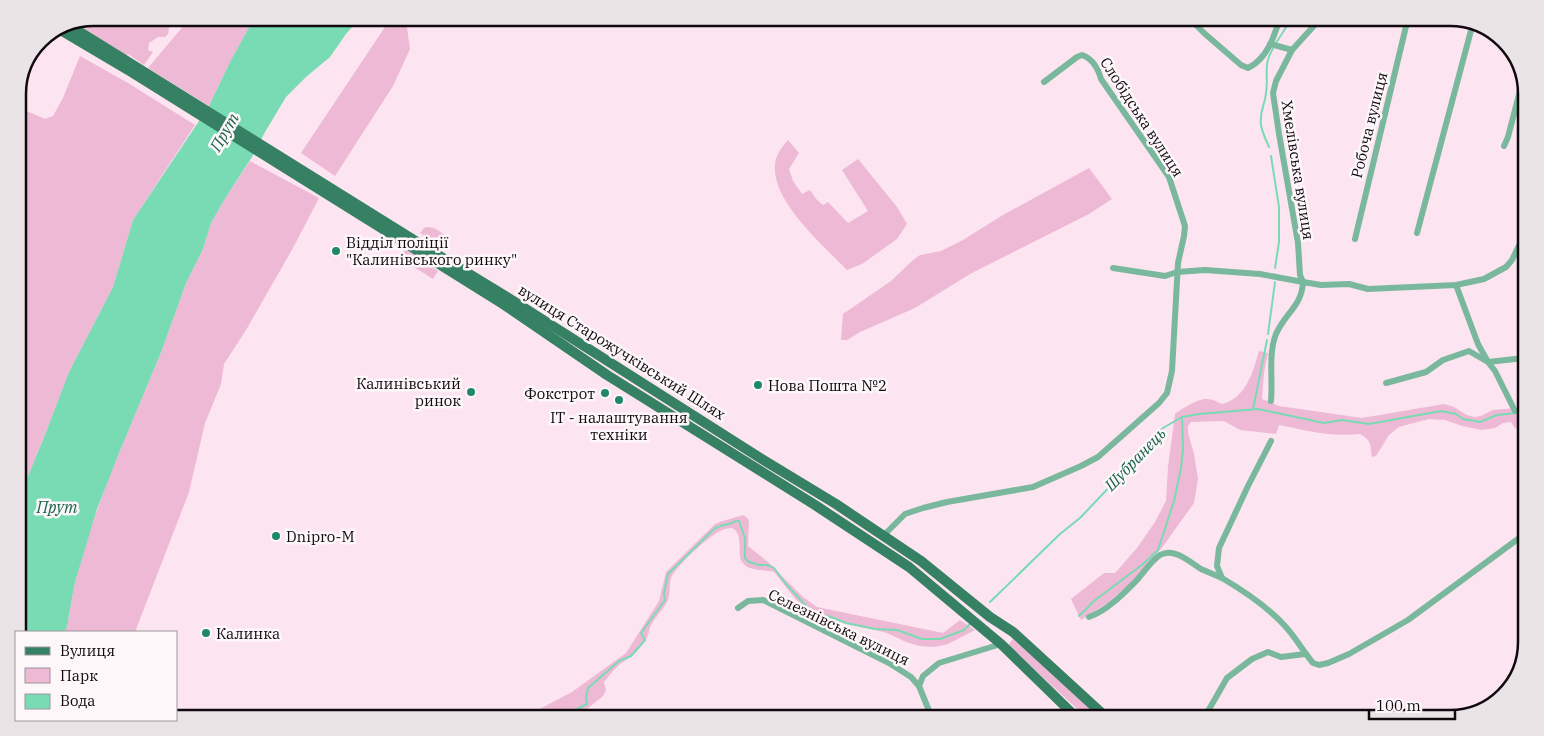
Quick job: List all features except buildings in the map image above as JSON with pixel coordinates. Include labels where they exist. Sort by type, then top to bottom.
[{"type":"main road","name":"вулиця Старожучківський Шлях","points":[[76,29],[136,71],[434,258],[607,375],[815,504],[914,570],[1001,644],[1069,710]]},
{"type":"main road","name":"вулиця Старожучківський Шлях","points":[[65,33],[136,71]]},
{"type":"main road","name":"вулиця Старожучківський Шлях","points":[[434,258],[515,302],[836,504],[921,561],[990,617],[1013,632],[1098,710]]},
{"type":"main road","points":[[914,570],[921,561]]},
{"type":"main road","points":[[1001,644],[1013,632]]},
{"type":"street","points":[[1197,26],[1241,65],[1248,68],[1261,58],[1272,44],[1278,26]]},
{"type":"street","name":"Хмелівська вулиця","points":[[1303,282],[1300,275],[1296,234],[1273,93],[1276,81],[1292,50],[1314,26]]},
{"type":"street","name":"Робоча вулиця","points":[[1355,239],[1406,26]]},
{"type":"street","points":[[1418,233],[1471,30]]},
{"type":"street","points":[[1272,44],[1292,50]]},
{"type":"street","name":"Слобідська вулиця","points":[[883,536],[904,514],[947,502],[1033,487],[1098,457],[1159,402],[1166,393],[1172,371],[1177,272],[1185,226],[1169,177],[1102,79],[1097,67],[1090,60],[1082,55],[1054,73],[1044,82]]},
{"type":"street","points":[[1504,146],[1518,98]]},
{"type":"street","points":[[1113,268],[1165,276],[1177,272],[1205,270],[1260,274],[1321,285],[1349,284],[1368,289],[1456,285],[1484,279],[1506,267],[1518,248]]},
{"type":"street","points":[[1271,401],[1274,341],[1277,332],[1300,300],[1303,282]]},
{"type":"street","points":[[1456,285],[1478,344],[1495,371],[1515,411]]},
{"type":"street","points":[[1386,383],[1426,372],[1444,360],[1469,351],[1488,362],[1518,359]]},
{"type":"street","points":[[1222,578],[1217,566],[1219,548],[1271,441]]},
{"type":"street","points":[[1089,617],[1108,606],[1162,554],[1170,553],[1180,556],[1222,578],[1247,594],[1274,615],[1286,627],[1313,663],[1319,665],[1349,654],[1408,620],[1518,539]]},
{"type":"street","name":"Селезнівська вулиця","points":[[738,608],[748,602],[763,600],[889,663],[912,677],[920,686]]},
{"type":"street","name":"Селезнівська вулиця","points":[[920,686],[923,676],[939,663],[1001,644]]},
{"type":"street","points":[[1209,710],[1227,678],[1252,659],[1268,652],[1281,657],[1305,654]]},
{"type":"street","points":[[920,686],[929,710]]},
{"type":"green space","points":[[171,26],[165,37],[158,37],[149,43],[148,50],[153,52],[144,65],[128,54],[126,56],[83,28]]},
{"type":"green space","points":[[183,26],[250,26],[209,106],[148,68]]},
{"type":"green space","points":[[386,26],[408,26],[407,28],[410,49],[393,86],[335,176],[301,153]]},
{"type":"green space","points":[[80,56],[128,83],[195,125],[133,220],[113,287],[69,372],[26,481],[26,111],[45,119],[53,116],[63,98]]},
{"type":"green space","points":[[788,140],[799,153],[789,169],[793,181],[802,194],[810,190],[817,200],[823,205],[828,202],[848,223],[868,211],[842,170],[858,159],[897,207],[907,224],[897,239],[862,264],[847,270],[811,234],[779,189],[775,174],[776,159],[779,151]]},
{"type":"green space","points":[[250,161],[319,198],[293,248],[246,330],[224,364],[221,384],[205,423],[189,492],[135,631],[65,631],[75,582],[86,541],[111,472],[162,350],[186,283],[203,249],[211,223]]},
{"type":"green space","points":[[1089,168],[1112,199],[1089,214],[970,274],[915,308],[860,332],[847,340],[841,340],[843,314],[891,281],[920,255],[941,251],[963,240],[1003,215]]},
{"type":"green space","points":[[424,228],[434,228],[448,237],[442,246],[420,233]]},
{"type":"green space","points":[[405,249],[438,271],[433,279],[408,263],[406,266],[398,261]]},
{"type":"green space","points":[[1259,351],[1268,353],[1262,399],[1279,406],[1362,418],[1444,404],[1474,417],[1493,410],[1518,408],[1518,429],[1511,422],[1503,423],[1495,428],[1482,430],[1445,420],[1429,419],[1399,427],[1389,435],[1376,456],[1372,457],[1369,441],[1360,434],[1329,434],[1279,425],[1276,434],[1240,430],[1224,421],[1191,422],[1188,426],[1188,433],[1198,479],[1194,503],[1161,549],[1134,580],[1109,602],[1081,620],[1071,599],[1104,573],[1115,573],[1137,548],[1155,522],[1166,501],[1168,467],[1175,414],[1199,400],[1209,399],[1222,404],[1230,401],[1243,390]]},
{"type":"green space","points":[[744,515],[749,520],[748,546],[768,562],[803,597],[817,607],[943,633],[960,620],[975,630],[948,644],[935,647],[919,646],[887,633],[812,614],[796,600],[774,572],[753,569],[745,565],[741,558],[738,533],[731,528],[725,529],[700,546],[683,561],[673,574],[668,600],[650,626],[648,636],[637,651],[617,667],[604,682],[606,690],[603,696],[585,710],[538,710],[572,692],[626,653],[659,601],[666,572],[715,524]]},
{"type":"green space","points":[[1013,639],[1095,710],[1078,710],[1009,644]]},
{"type":"water","name":"Прут","points":[[250,26],[353,26],[330,57],[286,97],[211,223],[203,249],[186,283],[162,350],[97,509],[75,582],[65,631],[26,631],[26,481],[69,372],[113,287],[133,220],[209,106]]},
{"type":"waterway","points":[[1276,43],[1287,26]]},
{"type":"waterway","points":[[1269,147],[1264,136],[1261,116],[1267,86],[1267,64],[1274,47]]},
{"type":"waterway","points":[[1271,156],[1279,207],[1279,242],[1275,268]]},
{"type":"waterway","points":[[1268,334],[1275,282]]},
{"type":"waterway","points":[[1253,409],[1267,340]]},
{"type":"waterway","name":"Шубранець","points":[[990,602],[1060,534],[1080,518],[1163,428],[1182,417],[1258,409],[1324,423],[1342,420],[1369,424],[1441,411],[1456,414],[1463,419],[1480,422],[1497,415],[1518,413]]},
{"type":"waterway","points":[[1079,616],[1094,601],[1143,564],[1158,550],[1174,501],[1181,468],[1183,450],[1182,417]]},
{"type":"waterway","name":"Шубранець","points":[[576,710],[587,704],[588,688],[619,661],[631,656],[645,640],[641,633],[665,600],[664,593],[668,574],[714,529],[736,521],[739,521],[745,538],[745,558],[749,562],[774,568],[809,609],[817,614],[875,629],[897,630],[922,639],[940,639],[964,630],[970,624]]},
{"type":"place","name":"Відділ поліції \"Калинівського ринку\"","points":[[336,251]]},
{"type":"place","name":"Нова Пошта №2","points":[[758,385]]},
{"type":"place","name":"Калинівський ринок","points":[[471,392]]},
{"type":"place","name":"Фокстрот","points":[[605,393]]},
{"type":"place","name":"ІТ - налаштування техніки","points":[[619,400]]},
{"type":"place","name":"Dnipro-M","points":[[276,536]]},
{"type":"place","name":"Калинка","points":[[206,633]]}]
